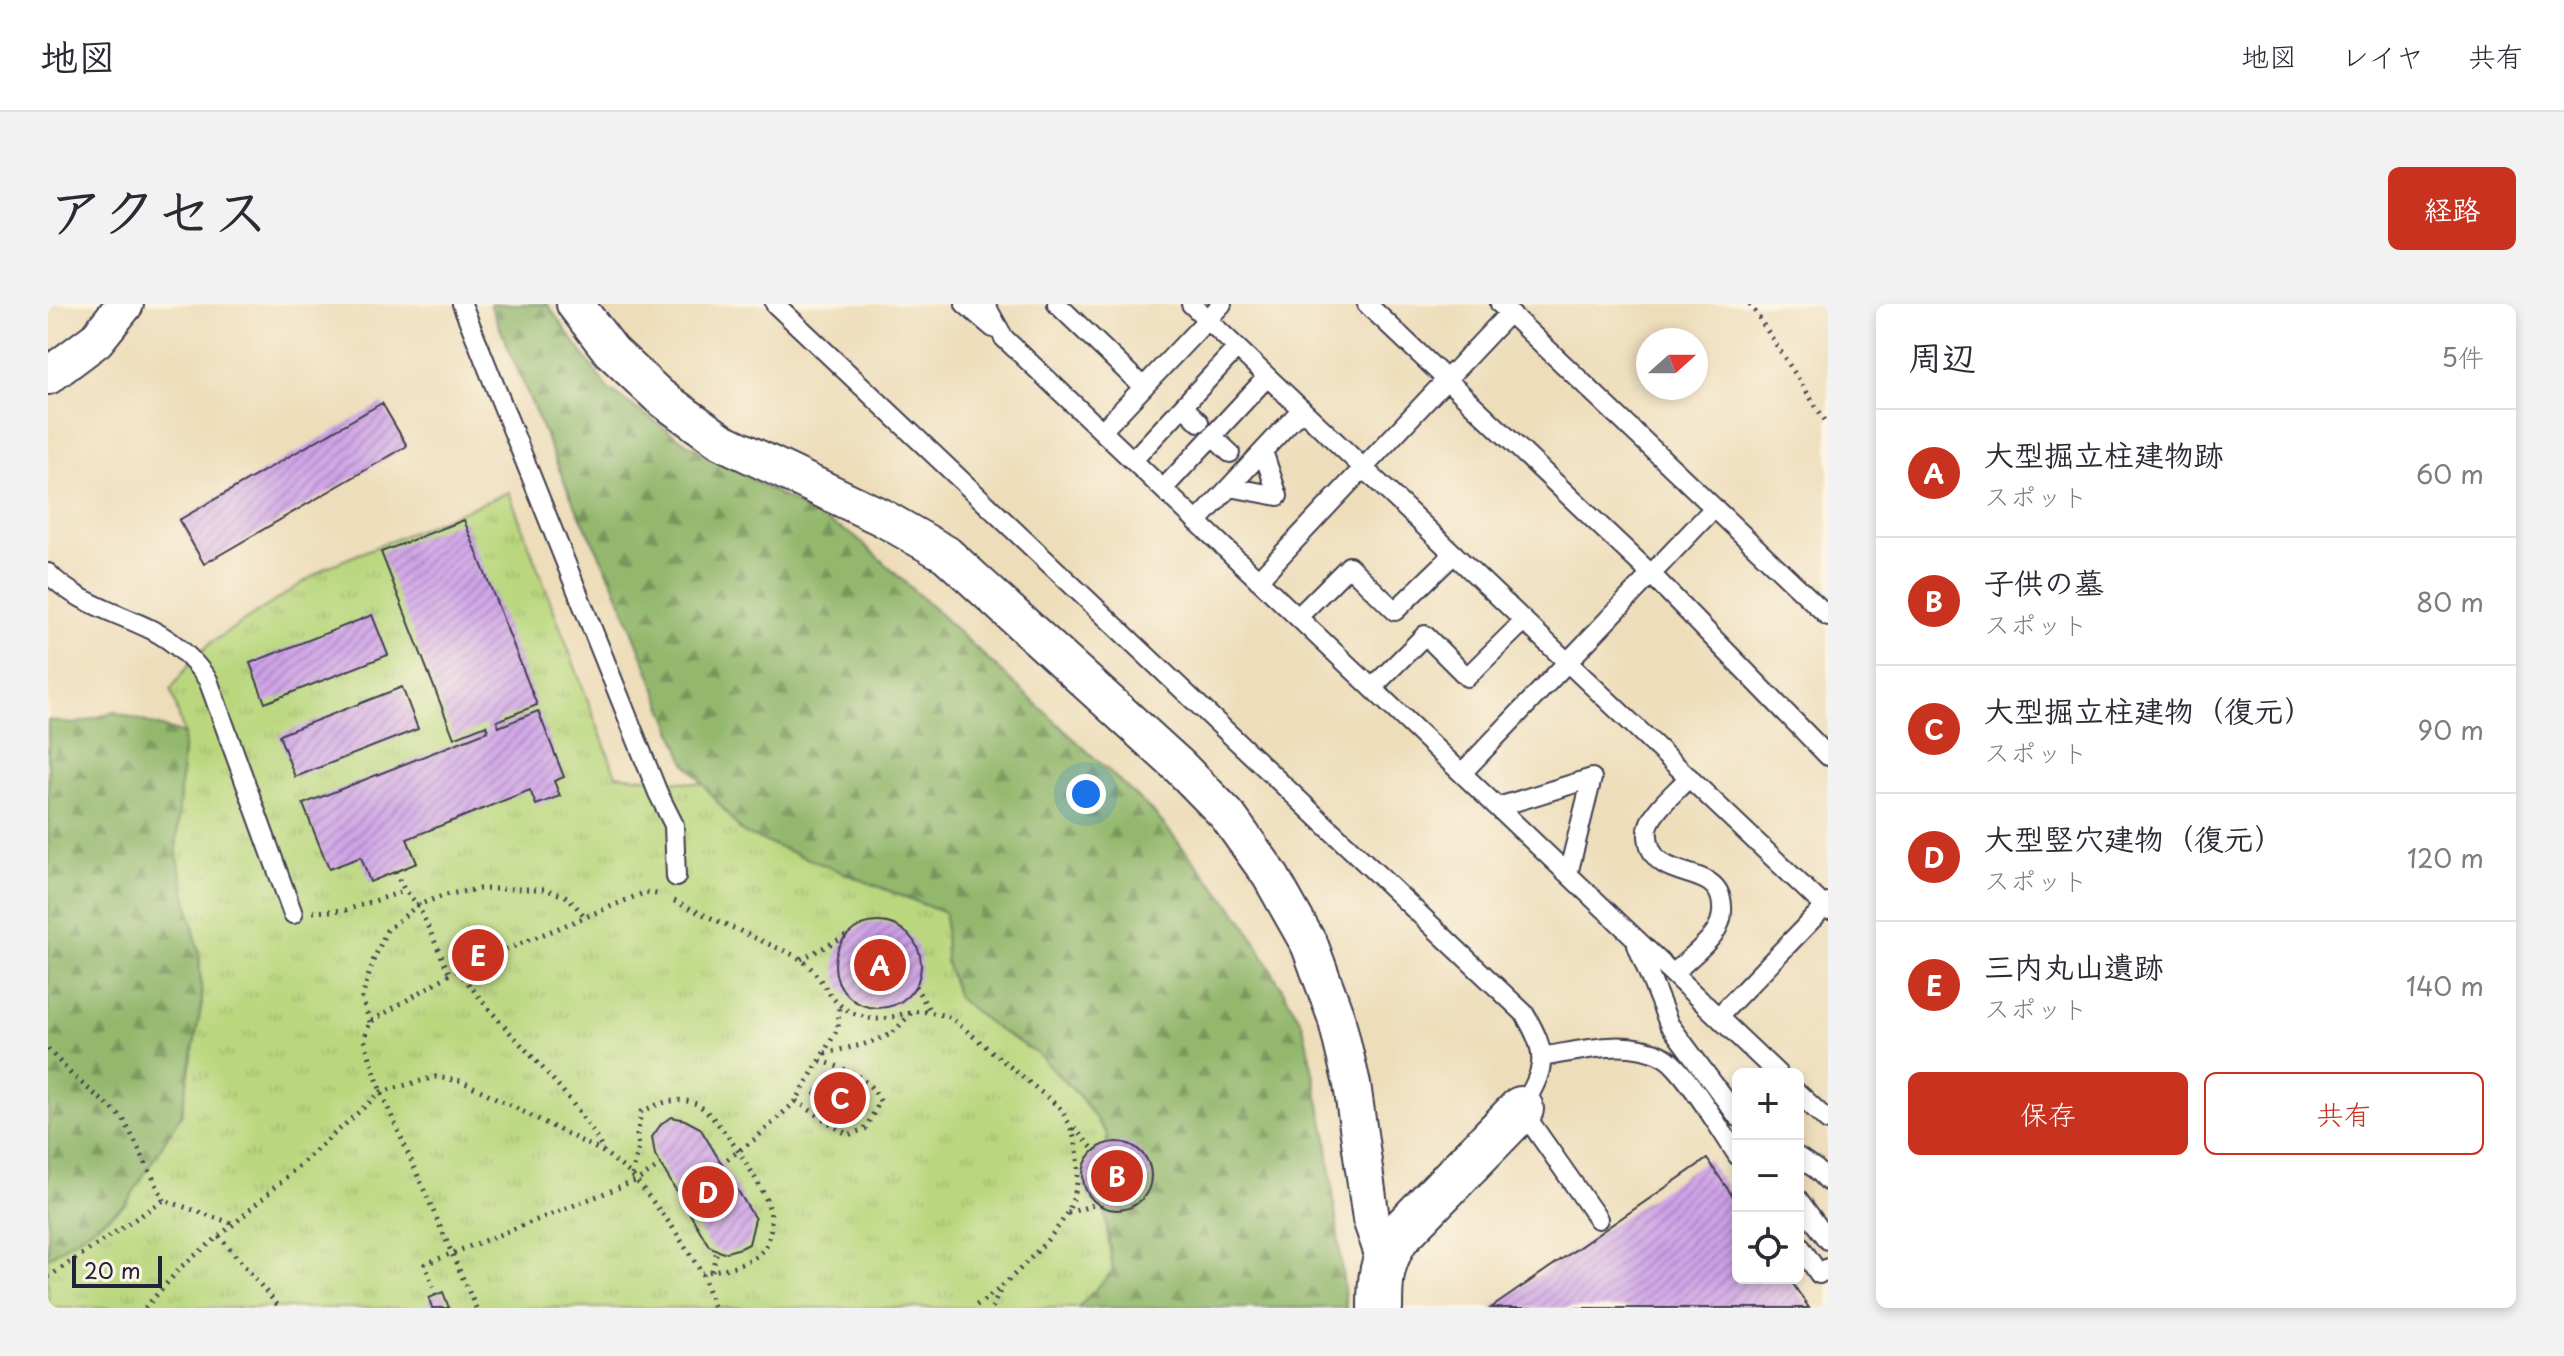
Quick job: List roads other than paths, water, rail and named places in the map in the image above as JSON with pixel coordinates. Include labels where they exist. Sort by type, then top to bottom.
[{"type":"street","points":[[48,376],[96,340],[125,304]]},
{"type":"street","points":[[575,304],[611,351],[660,397],[721,441],[883,518],[946,554],[1179,766],[1227,815],[1270,875],[1310,946],[1336,1017],[1352,1084],[1371,1219],[1384,1257]]},
{"type":"street","points":[[1380,1308],[1384,1257],[1397,1237],[1521,1109]]},
{"type":"lane","points":[[462,304],[658,793],[674,825],[676,877]]},
{"type":"lane","points":[[775,304],[1524,1013],[1539,1038],[1541,1057],[1540,1077],[1521,1109],[1598,1219]]},
{"type":"lane","points":[[965,304],[1772,1068]]},
{"type":"lane","points":[[985,304],[1004,338]]},
{"type":"lane","points":[[1057,304],[1077,311],[1143,387]]},
{"type":"lane","points":[[1191,304],[1827,907],[1718,1017]]},
{"type":"lane","points":[[1102,431],[1222,304]]},
{"type":"lane","points":[[1367,304],[1651,574],[1828,756]]},
{"type":"lane","points":[[1258,580],[1446,380],[1504,308],[1828,616]]},
{"type":"lane","points":[[1133,460],[1237,348]]},
{"type":"lane","points":[[1163,489],[1267,377]]},
{"type":"lane","points":[[1183,406],[1199,422]]},
{"type":"lane","points":[[1197,522],[1302,409]]},
{"type":"lane","points":[[1212,436],[1230,453]]},
{"type":"lane","points":[[1230,487],[1278,496],[1263,451]]},
{"type":"lane","points":[[1462,773],[1714,508]]},
{"type":"lane","points":[[1298,617],[1349,566],[1395,611],[1454,554]]},
{"type":"lane","points":[[50,578],[77,595],[155,631],[193,659],[208,680],[293,914]]},
{"type":"lane","points":[[1372,688],[1425,635],[1467,677],[1524,621]]},
{"type":"lane","points":[[1673,974],[1713,935],[1722,912],[1722,901],[1716,887],[1705,877],[1659,864],[1651,851],[1649,825],[1689,777]]},
{"type":"lane","points":[[1498,807],[1592,778],[1568,874]]},
{"type":"lane","points":[[1635,937],[1669,1024],[1732,1109]]},
{"type":"lane","points":[[1541,1057],[1609,1046],[1646,1049],[1667,1058],[1732,1147]]},
{"type":"lane","points":[[1804,1099],[1828,1121]]},
{"type":"lane","points":[[1804,1161],[1828,1181]]},
{"type":"lane","points":[[1804,1207],[1828,1240]]},
{"type":"lane","points":[[1804,1252],[1819,1274],[1828,1268]]},
{"type":"place","name":"三内丸山遺跡","points":[[478,955]]},
{"type":"place","name":"大型掘立柱建物跡","points":[[880,965]]},
{"type":"place","name":"大型掘立柱建物（復元）","points":[[840,1098]]},
{"type":"place","name":"子供の墓","points":[[1117,1176]]},
{"type":"place","name":"大型竪穴建物（復元）","points":[[708,1192]]}]
